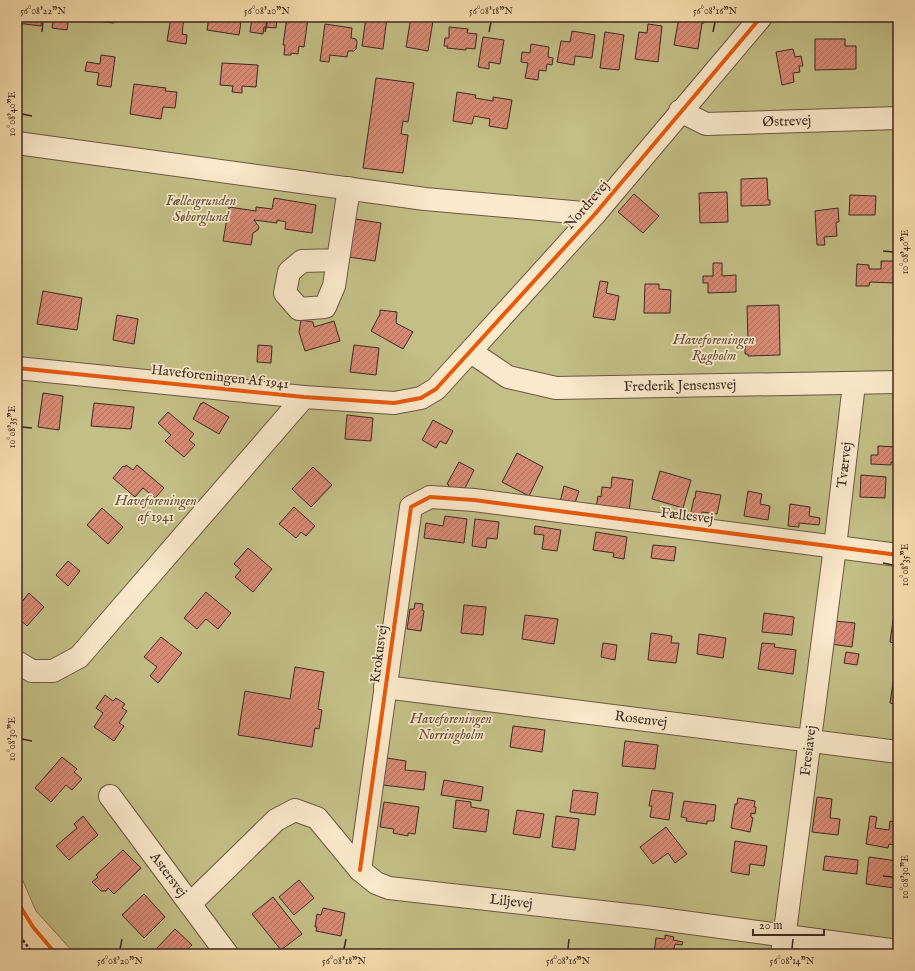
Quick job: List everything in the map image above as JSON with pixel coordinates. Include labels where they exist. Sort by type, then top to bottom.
[{"type":"street","name":"Nordrevej","points":[[421,398],[436,389],[595,214],[680,111],[761,17]]},
{"type":"street","name":"Østrevej","points":[[680,111],[706,124],[898,118]]},
{"type":"street","points":[[17,143],[425,199],[595,214]]},
{"type":"street","points":[[338,260],[349,188]]},
{"type":"street","name":"Frederik Jensensvej","points":[[470,352],[508,377],[556,388],[854,384],[898,382]]},
{"type":"street","name":"Haveforeningen Af 1941","points":[[17,368],[304,397],[394,403],[421,398]]},
{"type":"street","name":"Tværvej","points":[[835,546],[854,384]]},
{"type":"street","name":"Haveforeningen Af 1941","points":[[17,662],[32,671],[53,671],[79,657],[304,397]]},
{"type":"street","name":"Krokusvej","points":[[360,870],[411,507],[430,497],[474,500]]},
{"type":"street","name":"Fællesvej","points":[[474,500],[898,555]]},
{"type":"street","name":"Fresiavej","points":[[783,945],[835,546]]},
{"type":"street","name":"Rosenvej","points":[[385,687],[898,752]]},
{"type":"street","name":"Astersvej","points":[[110,796],[227,954]]},
{"type":"street","name":"Liljevej","points":[[190,904],[276,820],[295,810],[317,818],[360,870],[376,883],[389,888],[646,917],[783,945],[898,951]]},
{"type":"path","points":[[17,932],[33,954]]},
{"type":"green space","points":[[17,17],[898,17],[898,954],[75,954],[36,911],[17,867]]},
{"type":"building","points":[[17,17],[42,17],[41,26],[17,23]]},
{"type":"building","points":[[54,17],[69,17],[67,30],[52,28]]},
{"type":"building","points":[[95,17],[115,17],[114,23],[94,21]]},
{"type":"building","points":[[136,17],[156,17],[156,20]]},
{"type":"building","points":[[171,17],[184,17],[182,34],[187,35],[186,44],[167,41]]},
{"type":"building","points":[[209,17],[226,17],[226,20],[241,22],[239,35],[207,30]]},
{"type":"building","points":[[252,17],[277,17],[276,28],[264,27],[263,34],[250,32]]},
{"type":"building","points":[[287,17],[308,18],[304,47],[299,46],[298,54],[291,53],[291,55],[284,55],[285,45],[283,45]]},
{"type":"building","points":[[366,17],[387,17],[383,49],[362,46]]},
{"type":"building","points":[[411,17],[433,21],[428,51],[406,47]]},
{"type":"building","points":[[679,17],[705,17],[704,23],[702,23],[698,49],[674,45]]},
{"type":"building","points":[[325,24],[352,28],[351,38],[356,39],[356,49],[354,51],[348,51],[347,57],[330,55],[329,62],[320,61]]},
{"type":"building","points":[[648,24],[662,26],[658,62],[635,59],[639,32],[647,33]]},
{"type":"building","points":[[449,27],[468,29],[467,33],[477,34],[475,49],[466,48],[466,50],[447,48],[448,46],[444,46],[445,38],[449,38]]},
{"type":"building","points":[[572,31],[595,35],[592,58],[575,56],[574,65],[557,62],[561,41],[570,42]]},
{"type":"building","points":[[605,32],[624,35],[619,70],[600,68]]},
{"type":"building","points":[[483,37],[504,40],[500,64],[489,62],[489,69],[478,67]]},
{"type":"building","points":[[815,39],[845,39],[845,46],[856,46],[856,69],[815,70]]},
{"type":"building","points":[[531,44],[549,47],[548,57],[553,58],[552,65],[547,64],[546,71],[539,70],[538,80],[525,78],[528,63],[521,62],[522,52],[530,53]]},
{"type":"building","points":[[793,49],[795,57],[801,56],[803,66],[799,66],[800,72],[793,73],[794,82],[782,85],[776,52]]},
{"type":"building","points":[[101,55],[115,57],[111,87],[97,85],[99,73],[85,71],[87,62],[100,64]]},
{"type":"building","points":[[222,63],[258,65],[256,87],[242,86],[242,93],[232,92],[233,86],[220,85]]},
{"type":"building","points":[[376,78],[414,83],[408,122],[403,121],[401,134],[408,135],[403,173],[363,168]]},
{"type":"building","points":[[134,84],[166,88],[165,91],[177,92],[175,108],[163,107],[161,119],[130,114]]},
{"type":"building","points":[[457,92],[476,95],[475,98],[493,101],[493,97],[512,100],[507,129],[489,126],[490,119],[474,116],[472,124],[453,121]]},
{"type":"building","points":[[767,178],[768,200],[770,200],[770,205],[741,206],[741,179]]},
{"type":"building","points":[[727,192],[728,222],[700,223],[699,193]]},
{"type":"building","points":[[634,194],[659,216],[643,233],[618,212]]},
{"type":"building","points":[[850,195],[876,196],[875,215],[849,215]]},
{"type":"building","points":[[274,198],[316,205],[312,233],[285,229],[286,222],[277,220],[277,223],[254,220],[259,227],[258,230],[253,233],[251,245],[223,241],[229,207],[256,211],[256,207],[272,209]]},
{"type":"building","points":[[838,208],[839,222],[836,222],[837,236],[824,237],[825,245],[817,245],[815,211]]},
{"type":"building","points":[[355,219],[381,223],[375,261],[349,257]]},
{"type":"building","points":[[881,261],[895,261],[894,283],[870,282],[869,286],[856,286],[857,264],[869,265],[869,269],[881,269]]},
{"type":"building","points":[[713,263],[722,263],[722,276],[736,275],[736,292],[708,293],[708,283],[703,283],[703,276],[713,276]]},
{"type":"building","points":[[600,281],[608,282],[606,293],[619,296],[615,320],[593,317]]},
{"type":"building","points":[[645,284],[659,284],[659,289],[671,290],[670,313],[644,313]]},
{"type":"building","points":[[43,291],[82,298],[77,330],[37,324]]},
{"type":"building","points":[[779,305],[780,355],[748,356],[748,354],[745,354],[745,342],[748,342],[747,306]]},
{"type":"building","points":[[380,310],[397,312],[396,323],[413,332],[403,349],[371,331],[380,314]]},
{"type":"building","points":[[117,315],[138,319],[134,344],[113,340]]},
{"type":"building","points":[[301,320],[313,322],[314,327],[334,321],[340,341],[305,351],[299,332]]},
{"type":"building","points":[[258,345],[272,346],[271,363],[257,362]]},
{"type":"building","points":[[354,345],[379,348],[376,375],[350,372]]},
{"type":"building","points":[[17,382],[22,383],[20,409],[17,409]]},
{"type":"building","points":[[43,393],[63,396],[59,430],[38,427]]},
{"type":"building","points":[[203,402],[229,417],[219,434],[193,419],[201,403],[202,404]]},
{"type":"building","points":[[94,403],[134,407],[131,429],[91,426]]},
{"type":"building","points":[[168,412],[194,434],[189,440],[195,445],[184,457],[165,441],[171,435],[158,423]]},
{"type":"building","points":[[347,415],[373,418],[371,441],[345,439]]},
{"type":"building","points":[[433,420],[453,431],[446,444],[440,441],[436,448],[422,440]]},
{"type":"building","points":[[878,446],[898,447],[898,462],[891,462],[891,465],[871,464],[871,455],[878,455]]},
{"type":"building","points":[[517,453],[543,467],[529,496],[502,482]]},
{"type":"building","points":[[459,462],[474,470],[463,492],[453,490],[448,487],[449,485],[447,484]]},
{"type":"building","points":[[126,465],[133,470],[137,465],[164,488],[155,498],[143,488],[135,497],[113,478],[123,466],[125,467]]},
{"type":"building","points":[[313,467],[332,485],[311,507],[292,489]]},
{"type":"building","points":[[660,471],[691,480],[683,508],[652,499]]},
{"type":"building","points":[[861,475],[886,477],[885,498],[860,497]]},
{"type":"building","points":[[612,477],[633,480],[629,512],[596,508],[598,496],[601,497],[602,487],[611,488]]},
{"type":"building","points":[[564,486],[579,491],[574,506],[560,502]]},
{"type":"building","points":[[696,491],[721,495],[717,514],[702,512],[701,519],[690,517]]},
{"type":"building","points":[[748,491],[762,494],[760,504],[770,506],[768,520],[744,516]]},
{"type":"building","points":[[790,504],[810,507],[809,516],[820,518],[819,525],[799,523],[799,527],[788,526]]},
{"type":"building","points":[[294,507],[315,526],[306,536],[301,532],[296,538],[279,524]]},
{"type":"building","points":[[102,508],[123,527],[108,544],[87,525]]},
{"type":"building","points":[[445,516],[467,519],[464,543],[424,538],[426,523],[443,526]]},
{"type":"building","points":[[475,519],[499,522],[497,539],[487,538],[486,548],[472,546]]},
{"type":"building","points":[[535,526],[561,530],[557,551],[542,549],[544,535],[534,534]]},
{"type":"building","points":[[596,532],[627,537],[624,559],[613,557],[614,553],[593,550]]},
{"type":"building","points":[[653,545],[676,547],[674,561],[651,558]]},
{"type":"building","points":[[248,548],[272,569],[253,592],[235,577],[241,570],[234,564]]},
{"type":"building","points":[[68,561],[80,571],[68,586],[56,575]]},
{"type":"building","points":[[206,592],[231,613],[218,629],[206,619],[197,629],[184,618]]},
{"type":"building","points":[[29,593],[44,607],[27,626],[17,617],[17,611],[22,606],[20,604]]},
{"type":"building","points":[[415,603],[423,604],[422,610],[424,611],[421,631],[407,629],[410,609],[414,609]]},
{"type":"building","points":[[464,605],[486,607],[483,635],[461,633]]},
{"type":"building","points":[[764,613],[794,617],[792,635],[762,632]]},
{"type":"building","points":[[525,615],[558,619],[554,644],[522,639]]},
{"type":"building","points":[[893,620],[898,621],[898,647],[893,646],[894,643],[890,642]]},
{"type":"building","points":[[834,621],[855,623],[852,647],[831,644]]},
{"type":"building","points":[[651,633],[672,636],[671,643],[679,643],[676,663],[648,660]]},
{"type":"building","points":[[699,634],[726,638],[723,658],[697,654]]},
{"type":"building","points":[[161,637],[182,653],[158,683],[150,676],[157,667],[144,657]]},
{"type":"building","points":[[603,643],[617,645],[615,660],[601,657]]},
{"type":"building","points":[[762,643],[775,644],[774,647],[796,650],[793,674],[758,669]]},
{"type":"building","points":[[846,652],[859,654],[857,665],[844,663]]},
{"type":"building","points":[[295,667],[324,672],[318,709],[322,710],[319,729],[315,728],[312,747],[238,735],[245,691],[290,699]]},
{"type":"building","points":[[894,676],[898,677],[898,705],[890,703]]},
{"type":"building","points":[[105,695],[113,701],[116,698],[125,704],[122,708],[127,711],[119,723],[124,726],[114,741],[94,727],[103,713],[96,708]]},
{"type":"building","points":[[513,726],[545,730],[542,752],[510,747]]},
{"type":"building","points":[[625,741],[658,745],[655,769],[622,766]]},
{"type":"building","points":[[62,757],[77,769],[74,772],[82,779],[72,790],[66,785],[51,802],[35,788]]},
{"type":"building","points":[[387,758],[406,761],[405,770],[426,772],[424,790],[383,785]]},
{"type":"building","points":[[444,780],[483,787],[481,801],[441,795]]},
{"type":"building","points":[[573,790],[598,793],[595,815],[570,812]]},
{"type":"building","points":[[652,790],[673,793],[669,820],[650,817],[652,806],[649,806]]},
{"type":"building","points":[[817,797],[832,799],[830,818],[840,819],[838,835],[812,832]]},
{"type":"building","points":[[738,798],[755,801],[755,814],[751,813],[751,817],[753,818],[750,832],[731,828],[735,804],[737,804]]},
{"type":"building","points":[[456,800],[471,802],[471,807],[489,810],[486,832],[453,828]]},
{"type":"building","points":[[684,801],[716,805],[714,821],[707,821],[707,824],[686,821],[687,818],[681,817]]},
{"type":"building","points":[[384,802],[419,807],[415,834],[408,833],[408,836],[393,833],[394,829],[380,827]]},
{"type":"building","points":[[517,810],[544,814],[540,838],[513,834]]},
{"type":"building","points":[[83,816],[98,835],[69,860],[56,846],[77,828],[74,824]]},
{"type":"building","points":[[556,816],[579,819],[575,850],[552,847]]},
{"type":"building","points":[[870,816],[877,817],[875,828],[889,830],[890,821],[898,823],[898,846],[889,844],[888,848],[866,844]]},
{"type":"building","points":[[666,827],[687,854],[675,863],[668,853],[653,864],[640,847]]},
{"type":"building","points":[[735,841],[767,846],[764,866],[750,864],[749,875],[731,872]]},
{"type":"building","points":[[123,850],[141,868],[114,894],[108,888],[106,891],[101,891],[92,882],[98,877],[96,875]]},
{"type":"building","points":[[825,856],[858,860],[857,874],[823,870]]},
{"type":"building","points":[[869,857],[897,861],[894,888],[866,884]]},
{"type":"building","points":[[299,880],[314,898],[294,915],[279,897]]},
{"type":"building","points":[[144,894],[165,917],[144,938],[122,915]]},
{"type":"building","points":[[273,897],[302,934],[281,950],[252,914]]},
{"type":"building","points":[[323,908],[345,913],[341,936],[316,931],[317,927],[315,927],[317,914],[321,915]]},
{"type":"building","points":[[175,929],[192,945],[183,954],[163,954],[157,948]]},
{"type":"building","points":[[665,935],[674,937],[673,940],[683,942],[682,945],[675,944],[673,954],[654,954],[656,938],[665,939]]},
{"type":"building","points":[[377,949],[401,951],[400,954],[376,954]]},
{"type":"cycle path","points":[[17,368],[304,397],[394,403],[421,398],[436,389],[595,214],[761,17]]},
{"type":"cycle path","points":[[360,870],[411,507],[430,497],[474,500],[898,555]]},
{"type":"cycle path","points":[[17,901],[33,927],[56,954]]},
{"type":"park label","name":"Fællesgrunden Søborglund","points":[[201,210]]},
{"type":"park label","name":"Haveforeningen Rugholm","points":[[714,348]]},
{"type":"park label","name":"Haveforeningen af 1941","points":[[156,510]]},
{"type":"park label","name":"Haveforeningen Norringholm","points":[[451,728]]}]
